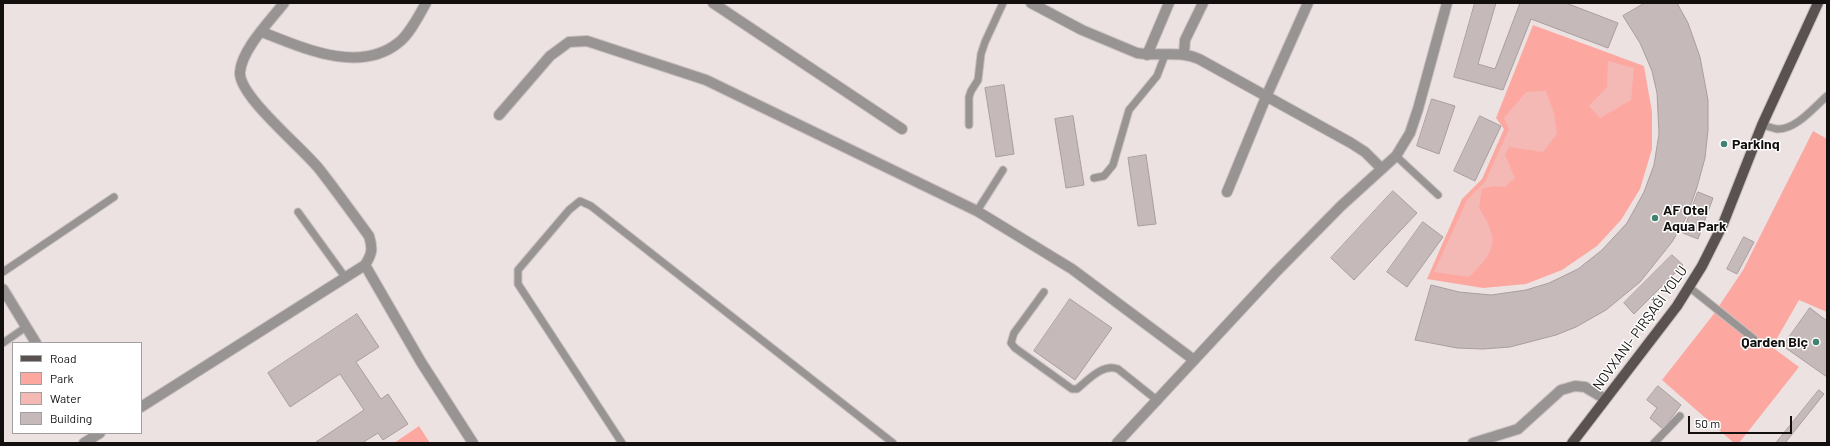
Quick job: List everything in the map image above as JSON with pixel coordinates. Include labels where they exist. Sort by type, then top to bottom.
[{"type":"main road","points":[[1576,441],[1605,399],[1677,306],[1689,287],[1723,224],[1762,125],[1818,3]]},
{"type":"street","points":[[142,406],[365,265],[373,248],[369,236],[320,170],[266,114],[251,96],[242,81],[240,72],[244,58],[284,3]]},
{"type":"street","points":[[262,32],[309,50],[334,56],[379,55],[399,42],[426,3]]},
{"type":"street","points":[[713,3],[902,129]]},
{"type":"street","points":[[1031,3],[1082,30],[1119,47],[1147,55],[1184,54],[1199,59],[1352,143],[1365,152],[1382,168]]},
{"type":"street","points":[[1147,55],[1169,3]]},
{"type":"street","points":[[1184,54],[1185,40],[1203,3]]},
{"type":"street","points":[[1227,192],[1266,97],[1308,3]]},
{"type":"street","points":[[1117,443],[1158,401],[1275,273],[1341,206],[1396,156],[1408,138],[1418,109],[1447,3]]},
{"type":"street","points":[[499,115],[550,56],[569,42],[587,41],[706,80],[977,211],[1072,269],[1194,360]]},
{"type":"street","points":[[365,265],[421,362],[473,443]]},
{"type":"street","points":[[3,289],[35,342]]},
{"type":"street","points":[[1473,443],[1518,429],[1561,390],[1575,386],[1585,387],[1605,399]]},
{"type":"street","points":[[84,443],[95,434]]},
{"type":"lane","points":[[969,125],[970,91],[978,80],[984,42],[1003,3]]},
{"type":"lane","points":[[1094,178],[1104,176],[1111,169],[1129,110],[1157,76],[1165,55]]},
{"type":"lane","points":[[1762,125],[1777,129],[1786,128],[1796,122],[1827,96]]},
{"type":"lane","points":[[1396,156],[1438,195]]},
{"type":"lane","points":[[977,211],[1003,170]]},
{"type":"lane","points":[[3,272],[114,197]]},
{"type":"lane","points":[[622,443],[518,284],[518,270],[569,210],[580,201],[591,206],[893,443]]},
{"type":"lane","points":[[298,212],[345,277]]},
{"type":"lane","points":[[1689,287],[1754,339]]},
{"type":"lane","points":[[1044,292],[1014,333],[1011,343],[1015,348],[1072,389],[1077,389],[1104,368],[1112,367],[1118,369],[1158,401]]},
{"type":"lane","points":[[3,343],[26,327]]},
{"type":"lane","points":[[1654,443],[1680,416]]},
{"type":"green space","points":[[1533,25],[1644,66],[1652,112],[1652,149],[1640,189],[1621,220],[1597,246],[1562,270],[1526,284],[1483,288],[1427,279],[1462,199],[1482,179],[1504,129],[1496,118]]},
{"type":"green space","points":[[1813,131],[1827,139],[1827,312],[1799,300],[1772,347],[1799,367],[1739,443],[1734,443],[1662,380],[1713,315],[1743,270]]},
{"type":"green space","points":[[419,426],[430,443],[394,443]]},
{"type":"water","points":[[1608,61],[1634,68],[1631,100],[1600,118],[1589,106],[1607,87]]},
{"type":"water","points":[[1546,91],[1554,113],[1557,134],[1543,152],[1509,147],[1505,155],[1515,178],[1505,187],[1493,186],[1482,189],[1479,208],[1486,219],[1492,237],[1490,252],[1485,260],[1469,277],[1434,272],[1467,200],[1485,182],[1509,129],[1504,118],[1526,92]]},
{"type":"building","points":[[1475,3],[1496,3],[1478,64],[1495,69],[1520,3],[1566,3],[1618,23],[1608,48],[1531,19],[1503,90],[1454,77]]},
{"type":"building","points":[[1645,3],[1677,3],[1688,23],[1700,57],[1708,100],[1708,130],[1705,158],[1687,216],[1672,242],[1640,282],[1606,310],[1576,327],[1556,335],[1510,347],[1483,349],[1457,348],[1415,340],[1431,285],[1459,292],[1491,295],[1526,290],[1549,283],[1578,269],[1602,250],[1627,223],[1644,192],[1654,165],[1659,134],[1657,93],[1652,71],[1640,43],[1623,16]]},
{"type":"building","points":[[1004,85],[1014,154],[996,157],[985,88]]},
{"type":"building","points":[[1432,99],[1455,106],[1439,154],[1417,146]]},
{"type":"building","points":[[1073,116],[1084,185],[1066,188],[1055,119]]},
{"type":"building","points":[[1480,116],[1501,126],[1475,181],[1454,171]]},
{"type":"building","points":[[1146,155],[1156,224],[1138,226],[1128,158]]},
{"type":"building","points":[[1393,191],[1417,213],[1354,280],[1331,258]]},
{"type":"building","points":[[1698,192],[1713,198],[1698,239],[1683,233]]},
{"type":"building","points":[[1423,222],[1443,237],[1407,287],[1387,272]]},
{"type":"building","points":[[1744,237],[1754,242],[1737,274],[1727,269]]},
{"type":"building","points":[[1672,255],[1683,265],[1634,314],[1624,303]]},
{"type":"building","points":[[1070,299],[1112,328],[1075,380],[1034,351]]},
{"type":"building","points":[[1810,308],[1827,321],[1827,377],[1783,346]]},
{"type":"building","points":[[357,314],[379,347],[356,362],[381,399],[388,394],[408,424],[383,440],[378,433],[362,443],[317,443],[316,442],[364,410],[340,374],[290,407],[268,373]]},
{"type":"building","points":[[1658,386],[1681,405],[1663,429],[1650,418],[1657,408],[1647,400]]},
{"type":"building","points":[[1819,390],[1824,394],[1785,443],[1776,443]]},
{"type":"place","name":"Parkinq","points":[[1724,144]]},
{"type":"place","name":"AF Otel Aqua Park","points":[[1655,218]]},
{"type":"place","name":"Qarden Biç","points":[[1816,342]]}]
